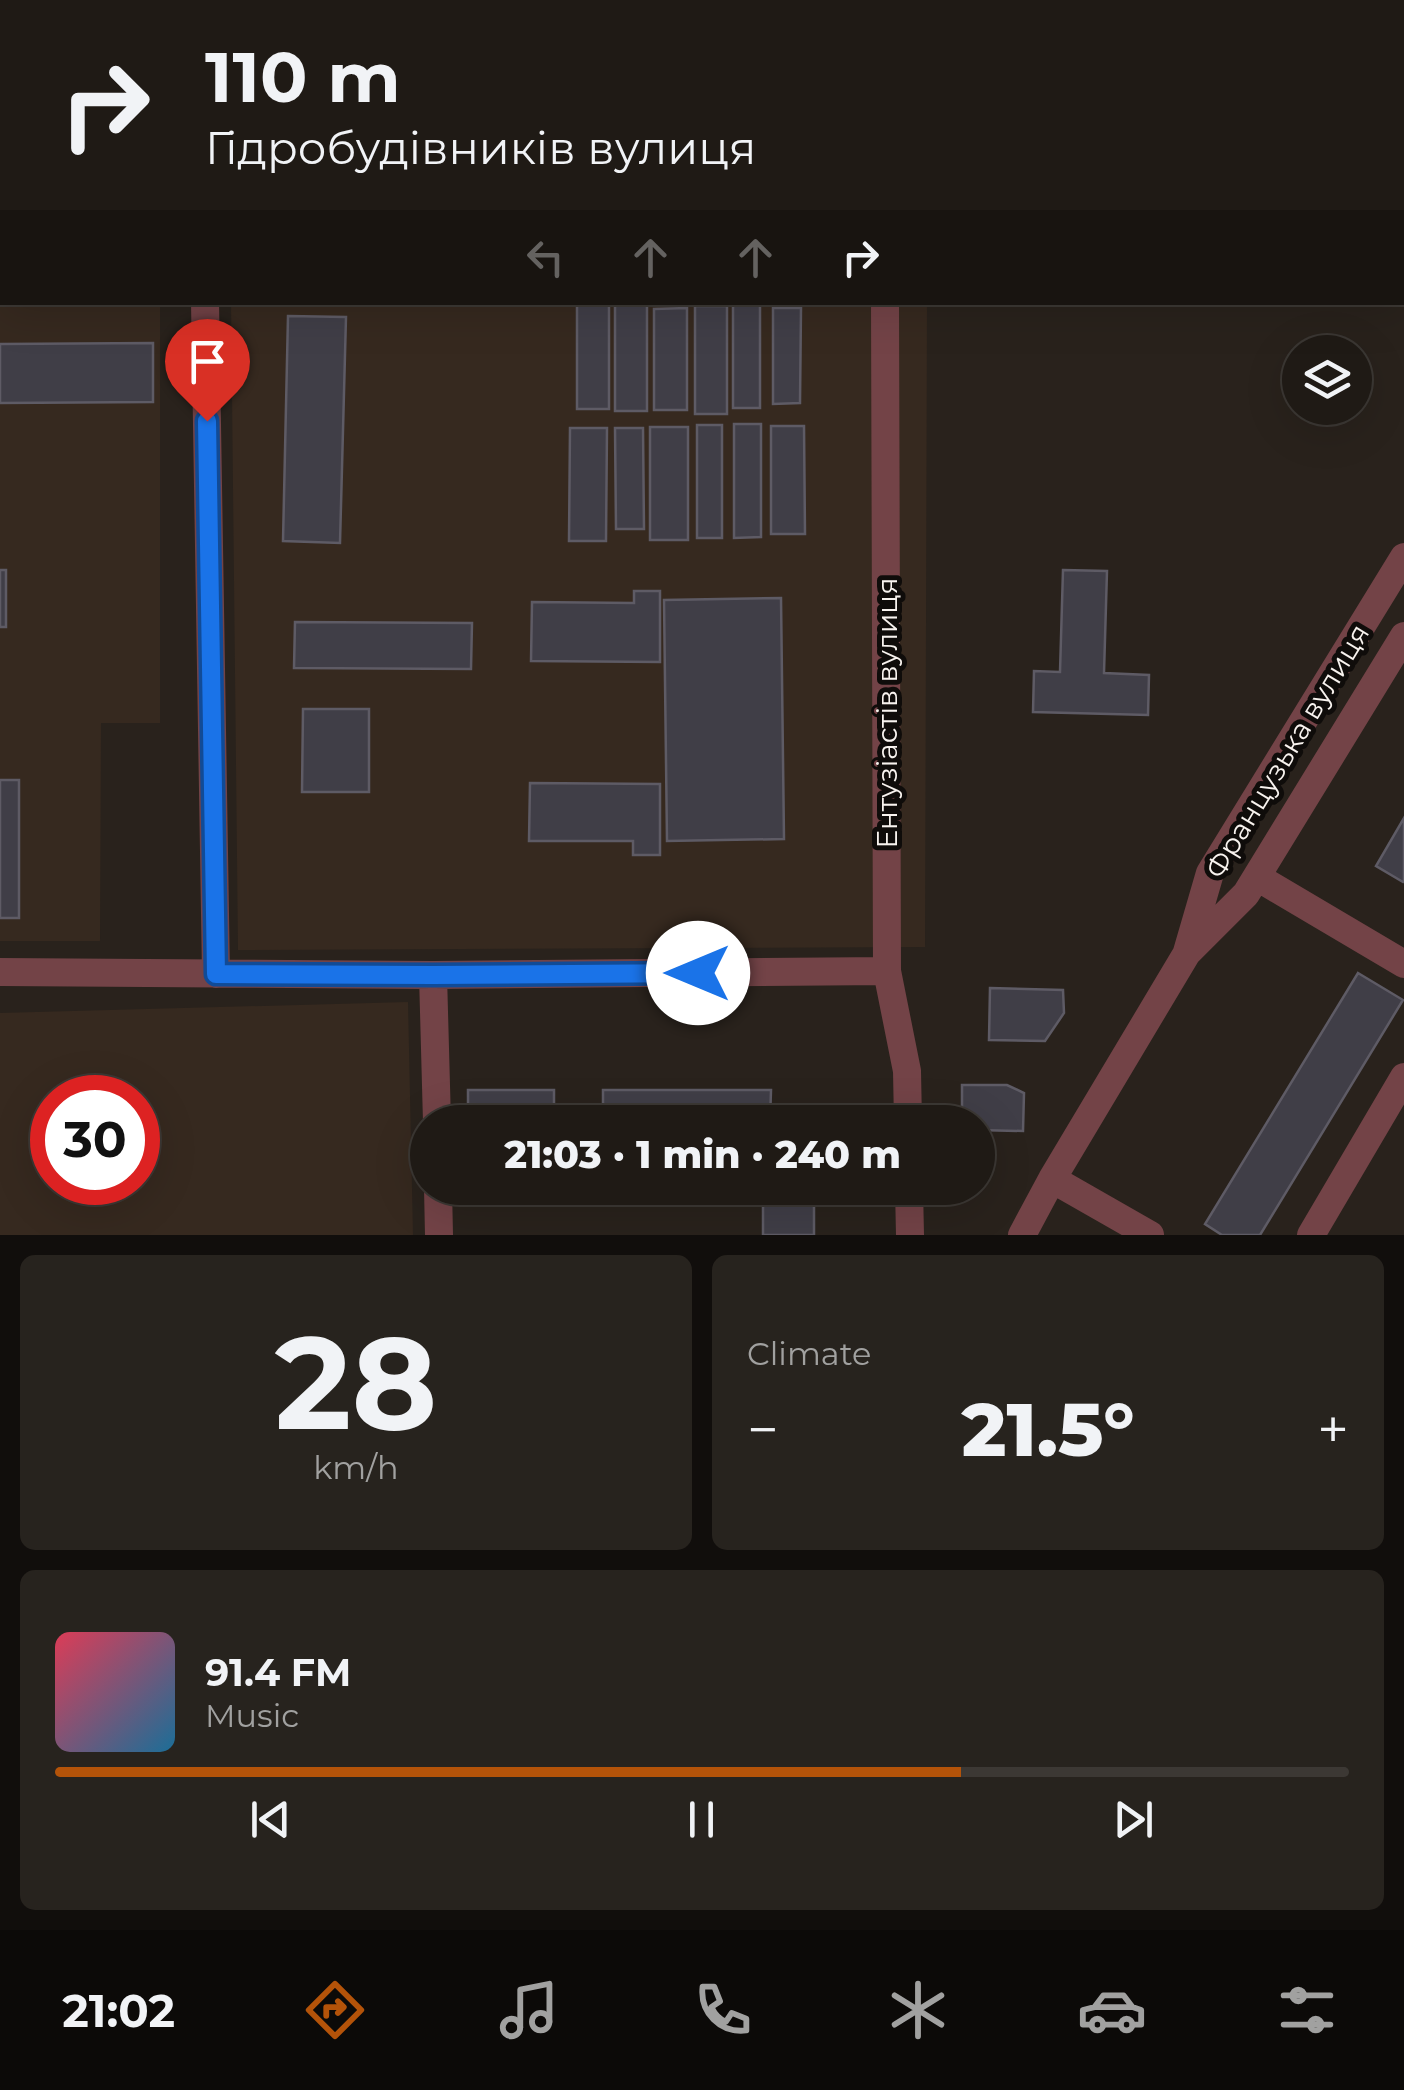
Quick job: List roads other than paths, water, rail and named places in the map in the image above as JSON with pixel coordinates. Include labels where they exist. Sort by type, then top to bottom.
[{"type":"street","points":[[205,305],[216,974]]},
{"type":"street","name":"Ентузіастів вулиця","points":[[885,305],[888,971],[908,1071],[908,1105]]},
{"type":"street","name":"Французька вулиця","points":[[1187,953],[1210,873],[1404,557]]},
{"type":"street","name":"Французька вулиця","points":[[1022,1235],[1187,953],[1246,894],[1404,636]]},
{"type":"street","points":[[1257,877],[1404,964]]},
{"type":"street","points":[[0,972],[433,975],[888,971]]},
{"type":"street","points":[[433,975],[436,1105]]},
{"type":"street","points":[[1311,1235],[1404,1077]]},
{"type":"street","points":[[1052,1179],[1150,1235]]},
{"type":"street","points":[[438,1205],[439,1235]]},
{"type":"street","points":[[909,1205],[910,1235]]}]
